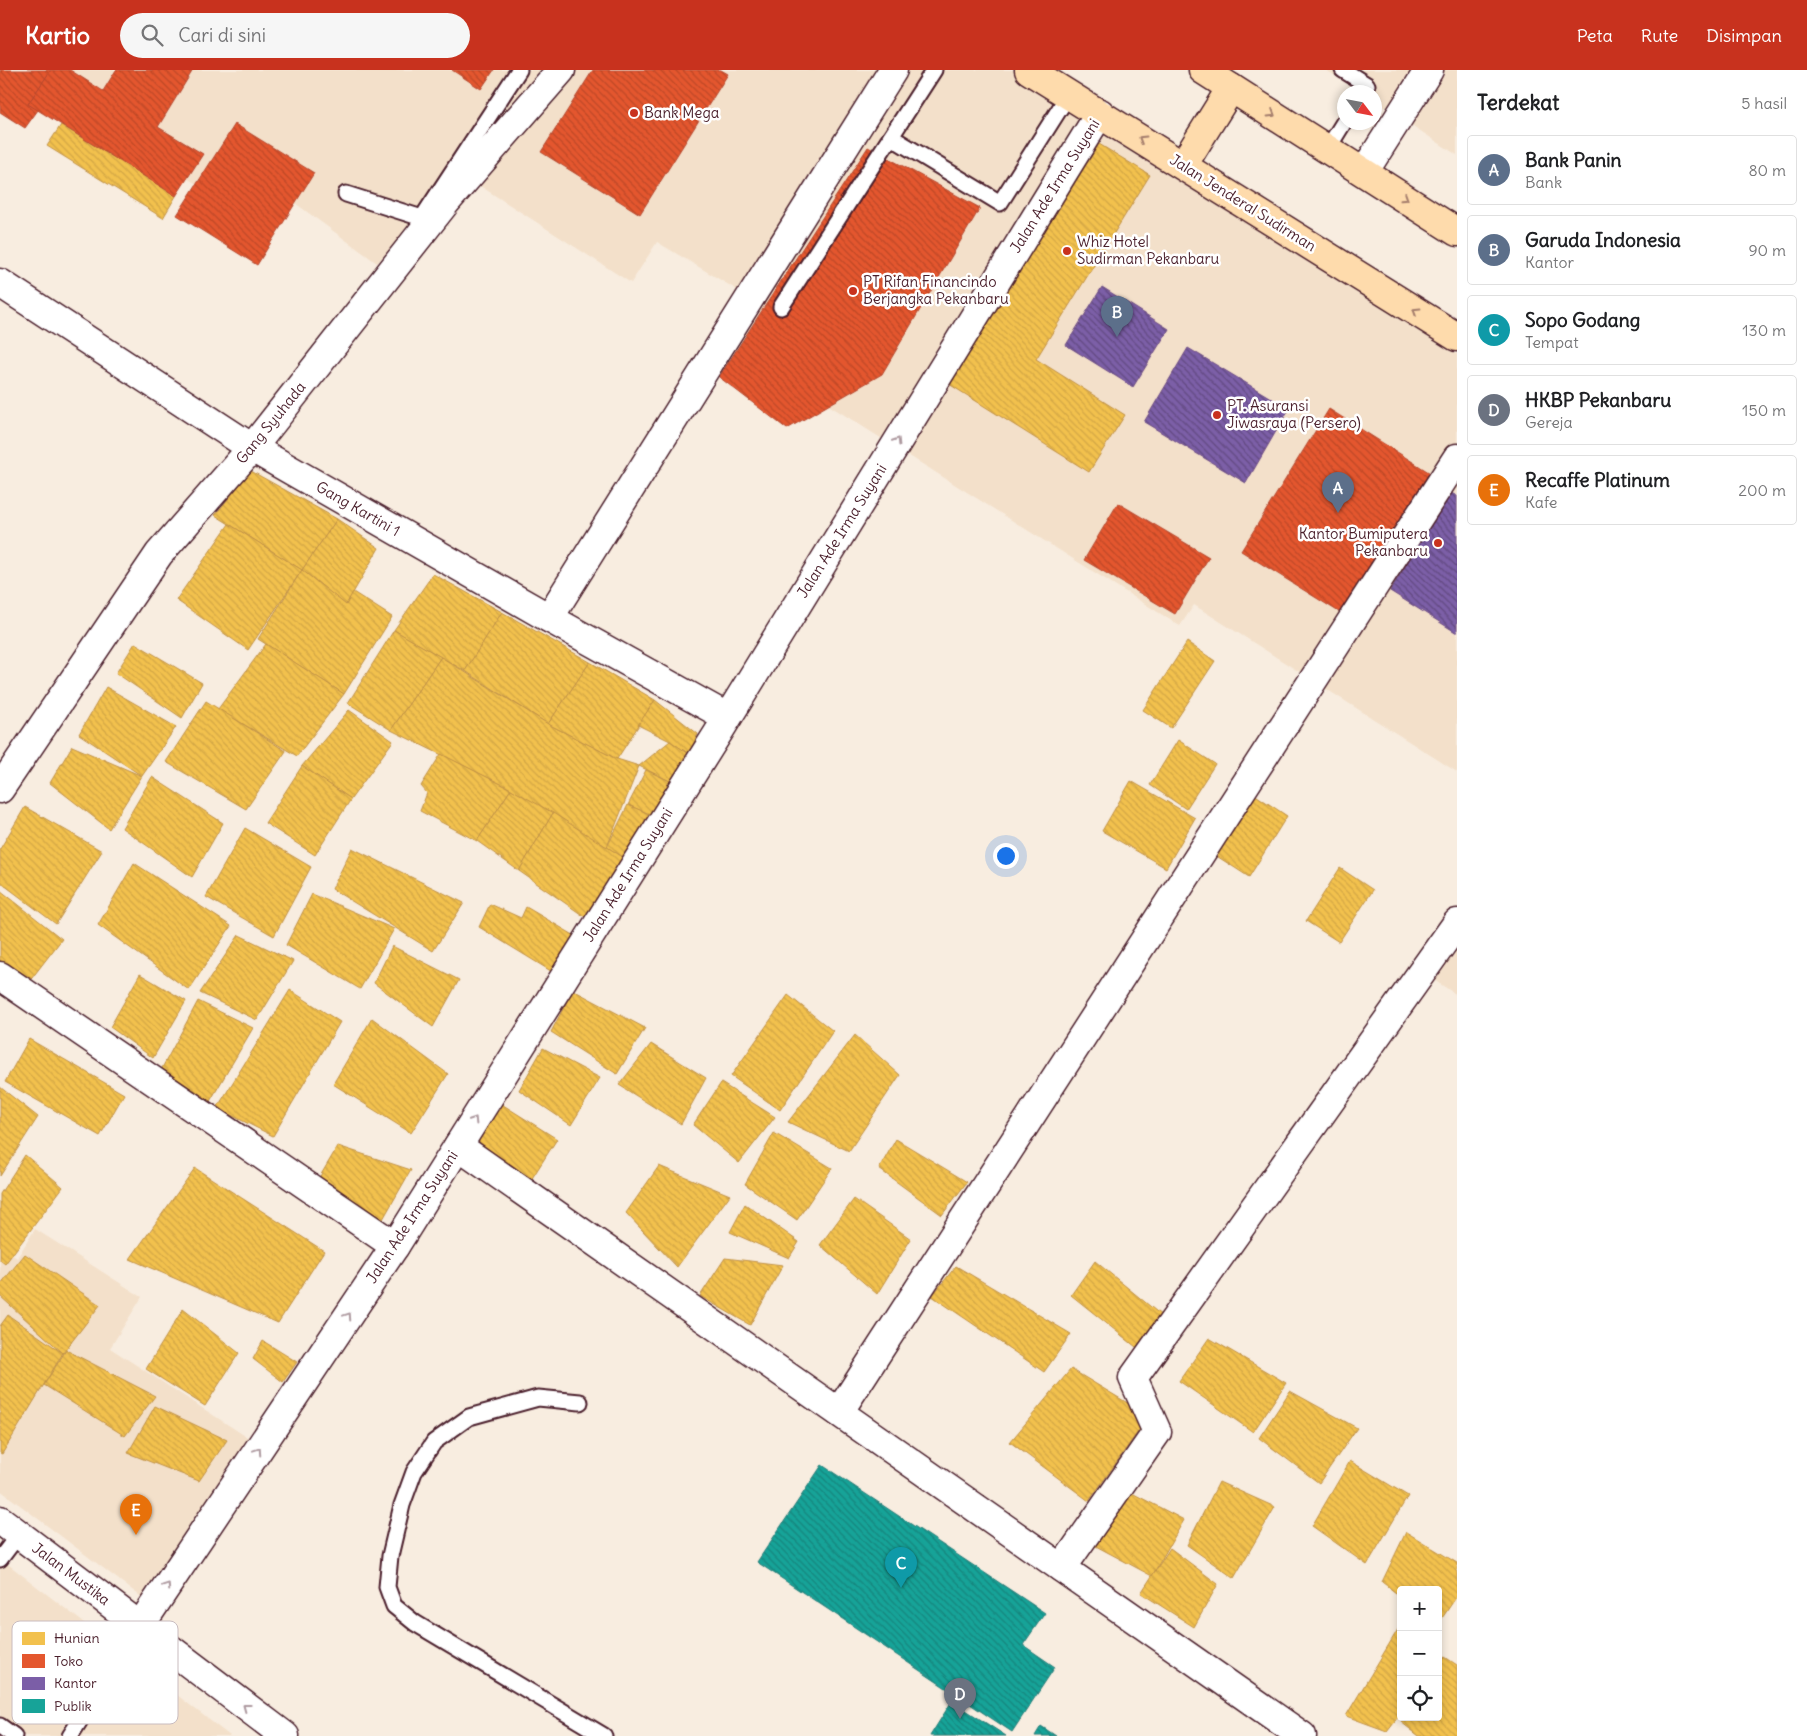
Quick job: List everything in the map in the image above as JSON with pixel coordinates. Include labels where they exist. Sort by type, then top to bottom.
[{"type":"main road","name":"Jalan Jenderal Sudirman","points":[[1029,70],[1457,337]]},
{"type":"main road","points":[[1203,70],[1457,232]]},
{"type":"main road","points":[[1183,165],[1231,88]]},
{"type":"street","name":"Gang Syuhada","points":[[3,776],[159,554],[252,448],[446,202],[561,70]]},
{"type":"street","points":[[549,618],[893,70]]},
{"type":"street","points":[[1364,172],[1429,70]]},
{"type":"street","name":"Jalan Ade Irma Suyani","points":[[143,1621],[395,1246],[727,717],[1100,113]]},
{"type":"street","name":"Gang Kartini 1","points":[[0,283],[252,448],[549,618],[727,717]]},
{"type":"street","points":[[839,1412],[1457,458]]},
{"type":"street","points":[[1062,1568],[1157,1432],[1133,1378],[1457,923]]},
{"type":"street","points":[[0,976],[395,1246]]},
{"type":"street","points":[[458,1146],[1302,1736]]},
{"type":"street","name":"Jalan Mustika","points":[[10,1527],[133,1621]]},
{"type":"street","name":"Jalan Mustika","points":[[178,1655],[285,1736]]},
{"type":"lane","points":[[346,194],[422,218],[519,70]]},
{"type":"lane","points":[[782,307],[934,70]]},
{"type":"lane","points":[[1343,70],[1367,85]]},
{"type":"lane","points":[[891,137],[1000,203],[1069,94]]},
{"type":"lane","points":[[1328,148],[1339,130]]},
{"type":"lane","points":[[580,1402],[538,1398],[478,1414],[469,1417],[434,1442],[414,1472],[402,1505],[390,1556],[387,1587],[394,1606],[415,1623],[604,1736]]},
{"type":"lane","points":[[0,1560],[10,1527]]},
{"type":"lane","points":[[70,1736],[78,1724]]},
{"type":"lane","points":[[0,1726],[14,1736]]},
{"type":"shaded area","points":[[6,70],[1043,70],[1200,168],[1457,354],[1457,772],[1194,605],[1180,626],[728,342],[754,300],[657,242],[631,283],[460,173],[377,263],[273,187],[255,219]]},
{"type":"shaded area","points":[[1326,70],[1457,70],[1457,155],[1382,106],[1382,85],[1350,85]]},
{"type":"shaded area","points":[[1457,946],[1457,995],[1434,980]]},
{"type":"shaded area","points":[[35,1229],[142,1297],[110,1348],[253,1441],[148,1602],[0,1490],[0,1247],[17,1258]]},
{"type":"shaded area","points":[[0,1558],[81,1621],[12,1621],[12,1724],[178,1724],[178,1696],[230,1736],[0,1736]]},
{"type":"building: Hunian","points":[[61,125],[176,196],[163,218],[47,146]]},
{"type":"building: Hunian","name":"Whiz Hotel Sudirman Pekanbaru","points":[[1099,144],[1150,175],[1036,359],[1125,415],[1089,472],[949,384]]},
{"type":"building: Hunian","points":[[251,471],[337,519],[302,570],[215,515]]},
{"type":"building: Hunian","points":[[337,519],[379,548],[346,605],[302,570]]},
{"type":"building: Hunian","points":[[229,524],[302,570],[248,650],[176,600]]},
{"type":"building: Hunian","points":[[302,570],[346,605],[353,592],[392,617],[344,694],[258,639]]},
{"type":"building: Hunian","points":[[433,574],[502,612],[465,671],[394,630]]},
{"type":"building: Hunian","points":[[502,612],[590,662],[548,724],[465,671]]},
{"type":"building: Hunian","points":[[394,630],[441,657],[391,730],[348,703]]},
{"type":"building: Hunian","points":[[1187,642],[1215,661],[1171,728],[1143,710]]},
{"type":"building: Hunian","points":[[135,643],[202,683],[182,718],[116,673]]},
{"type":"building: Hunian","points":[[266,644],[344,694],[297,756],[218,709]]},
{"type":"building: Hunian","points":[[441,657],[548,724],[617,759],[639,766],[607,847],[511,789],[391,730]]},
{"type":"building: Hunian","points":[[590,662],[655,700],[617,759],[548,724]]},
{"type":"building: Hunian","points":[[106,687],[176,727],[142,776],[79,734]]},
{"type":"building: Hunian","points":[[655,700],[698,734],[689,754],[670,741],[638,725]]},
{"type":"building: Hunian","points":[[206,701],[286,751],[246,809],[166,762]]},
{"type":"building: Hunian","points":[[349,710],[393,741],[351,799],[302,766]]},
{"type":"building: Hunian","points":[[1178,740],[1215,764],[1186,809],[1150,785]]},
{"type":"building: Hunian","points":[[670,741],[689,754],[672,782],[639,766]]},
{"type":"building: Hunian","points":[[72,746],[142,776],[109,829],[50,783]]},
{"type":"building: Hunian","points":[[441,754],[511,789],[477,841],[420,811],[427,793],[421,786]]},
{"type":"building: Hunian","points":[[302,766],[351,799],[315,855],[265,823]]},
{"type":"building: Hunian","points":[[646,770],[672,782],[654,816],[628,805]]},
{"type":"building: Hunian","points":[[152,777],[223,823],[192,877],[122,828]]},
{"type":"building: Hunian","points":[[1131,781],[1195,818],[1166,868],[1102,831]]},
{"type":"building: Hunian","points":[[511,789],[553,813],[519,871],[477,841]]},
{"type":"building: Hunian","points":[[1251,792],[1287,816],[1249,877],[1212,853]]},
{"type":"building: Hunian","points":[[628,805],[654,816],[626,859],[607,847]]},
{"type":"building: Hunian","points":[[25,807],[102,851],[56,924],[0,882],[0,849]]},
{"type":"building: Hunian","points":[[553,813],[626,859],[588,919],[519,871]]},
{"type":"building: Hunian","points":[[245,828],[311,867],[274,936],[206,897]]},
{"type":"building: Hunian","points":[[352,848],[464,903],[433,951],[332,889]]},
{"type":"building: Hunian","points":[[134,863],[231,926],[189,990],[98,925]]},
{"type":"building: Hunian","points":[[1340,868],[1373,890],[1339,942],[1306,921]]},
{"type":"building: Hunian","points":[[0,890],[62,939],[25,987],[0,968]]},
{"type":"building: Hunian","points":[[312,894],[394,929],[360,989],[286,945]]},
{"type":"building: Hunian","points":[[490,904],[521,918],[526,907],[577,937],[554,973],[479,927]]},
{"type":"building: Hunian","points":[[239,935],[293,961],[257,1020],[200,993]]},
{"type":"building: Hunian","points":[[392,946],[459,980],[433,1027],[374,983]]},
{"type":"building: Hunian","points":[[140,974],[186,1001],[153,1058],[110,1027]]},
{"type":"building: Hunian","points":[[290,990],[340,1022],[273,1136],[217,1108]]},
{"type":"building: Hunian","points":[[573,990],[645,1028],[617,1074],[551,1032]]},
{"type":"building: Hunian","points":[[788,995],[833,1031],[780,1110],[731,1076]]},
{"type":"building: Hunian","points":[[198,1001],[253,1028],[209,1103],[161,1070]]},
{"type":"building: Hunian","points":[[372,1018],[448,1074],[411,1133],[333,1084]]},
{"type":"building: Hunian","points":[[855,1035],[900,1075],[849,1151],[788,1122]]},
{"type":"building: Hunian","points":[[29,1039],[124,1094],[100,1136],[5,1082]]},
{"type":"building: Hunian","points":[[651,1044],[706,1078],[681,1124],[619,1085]]},
{"type":"building: Hunian","points":[[543,1048],[600,1078],[571,1125],[519,1090]]},
{"type":"building: Hunian","points":[[721,1083],[775,1117],[739,1163],[693,1125]]},
{"type":"building: Hunian","points":[[0,1087],[38,1117],[0,1176]]},
{"type":"building: Hunian","points":[[500,1103],[557,1139],[529,1183],[473,1147]]},
{"type":"building: Hunian","points":[[774,1133],[832,1168],[797,1220],[745,1184]]},
{"type":"building: Hunian","points":[[896,1139],[967,1182],[942,1215],[879,1169]]},
{"type":"building: Hunian","points":[[338,1146],[411,1170],[379,1226],[316,1183]]},
{"type":"building: Hunian","points":[[25,1155],[63,1187],[5,1264],[0,1260],[0,1194]]},
{"type":"building: Hunian","points":[[659,1166],[730,1195],[677,1267],[626,1213]]},
{"type":"building: Hunian","points":[[195,1168],[324,1251],[278,1323],[130,1259]]},
{"type":"building: Hunian","points":[[854,1199],[911,1239],[877,1294],[820,1245]]},
{"type":"building: Hunian","points":[[745,1204],[799,1242],[789,1258],[730,1232]]},
{"type":"building: Hunian","points":[[25,1254],[100,1305],[63,1353],[0,1296],[0,1285]]},
{"type":"building: Hunian","points":[[725,1258],[783,1265],[750,1325],[700,1296]]},
{"type":"building: Hunian","points":[[1095,1261],[1162,1316],[1141,1351],[1071,1295]]},
{"type":"building: Hunian","points":[[956,1266],[1071,1334],[1044,1372],[932,1296]]},
{"type":"building: Hunian","points":[[183,1309],[239,1353],[205,1406],[146,1369]]},
{"type":"building: Hunian","points":[[8,1315],[63,1353],[2,1454],[0,1453],[0,1326]]},
{"type":"building: Hunian","points":[[1209,1338],[1286,1383],[1253,1432],[1179,1381]]},
{"type":"building: Hunian","points":[[263,1341],[297,1362],[283,1382],[253,1359]]},
{"type":"building: Hunian","points":[[66,1350],[155,1396],[125,1436],[44,1385]]},
{"type":"building: Hunian","points":[[1071,1369],[1149,1416],[1089,1501],[1010,1442]]},
{"type":"building: Hunian","points":[[1290,1391],[1357,1428],[1319,1483],[1259,1438]]},
{"type":"building: Hunian","points":[[155,1406],[227,1440],[199,1481],[128,1453]]},
{"type":"building: Hunian","points":[[1350,1461],[1408,1496],[1367,1565],[1312,1526]]},
{"type":"building: Hunian","points":[[1219,1482],[1275,1507],[1234,1578],[1187,1545]]},
{"type":"building: Hunian","points":[[1128,1491],[1184,1520],[1152,1576],[1094,1545]]},
{"type":"building: Hunian","points":[[1406,1532],[1457,1563],[1457,1596],[1442,1618],[1442,1586],[1397,1586],[1397,1594],[1382,1582]]},
{"type":"building: Hunian","points":[[1170,1548],[1218,1584],[1194,1627],[1141,1593]]},
{"type":"building: Hunian","points":[[1397,1631],[1397,1718],[1387,1731],[1346,1716]]},
{"type":"building: Hunian","points":[[1445,1657],[1457,1665],[1457,1736],[1419,1736],[1401,1722],[1442,1721],[1442,1661]]},
{"type":"building: Toko","points":[[0,70],[51,70],[28,104],[38,110],[25,128],[0,112]]},
{"type":"building: Toko","points":[[51,70],[70,70],[103,91],[116,70],[193,70],[158,127],[203,154],[176,196],[28,104]]},
{"type":"building: Toko","points":[[452,70],[494,70],[481,89]]},
{"type":"building: Toko","name":"Bank Mega","points":[[593,70],[721,70],[728,74],[640,214],[541,152]]},
{"type":"building: Toko","points":[[235,124],[314,173],[257,265],[177,215]]},
{"type":"building: Toko","name":"PT Rifan Financindo Berjangka Pekanbaru","points":[[868,147],[980,208],[882,374],[787,429],[719,377]]},
{"type":"building: Toko","points":[[1329,409],[1435,476],[1347,617],[1241,551]]},
{"type":"building: Toko","points":[[1118,503],[1209,557],[1175,614],[1084,560]]},
{"type":"building: Kantor","points":[[1102,287],[1169,329],[1133,387],[1066,345]]},
{"type":"building: Kantor","name":"PT. Asuransi Jiwasraya (Persero)","points":[[1188,348],[1289,409],[1246,483],[1144,422]]},
{"type":"building: Kantor","name":"Kantor Bumiputera Pekanbaru","points":[[1451,493],[1457,496],[1457,633],[1390,591]]},
{"type":"building: Publik","points":[[822,1465],[1045,1613],[1023,1645],[1055,1667],[1012,1732],[757,1562]]},
{"type":"building: Publik","points":[[952,1701],[1006,1736],[930,1736]]},
{"type":"building: Publik","points":[[1041,1726],[1056,1736],[1035,1736]]},
{"type":"place","name":"Bank Mega","points":[[634,113]]},
{"type":"place","name":"Whiz Hotel Sudirman Pekanbaru","points":[[1067,251]]},
{"type":"place","name":"PT Rifan Financindo Berjangka Pekanbaru","points":[[853,291]]},
{"type":"place","name":"Garuda Indonesia","points":[[1117,337]]},
{"type":"place","name":"PT. Asuransi Jiwasraya (Persero)","points":[[1217,415]]},
{"type":"place","name":"Bank Panin","points":[[1338,513]]},
{"type":"place","name":"Kantor Bumiputera Pekanbaru","points":[[1438,543]]},
{"type":"place","name":"Recaffe Platinum","points":[[136,1535]]},
{"type":"place","name":"Sopo Godang","points":[[901,1588]]},
{"type":"place","name":"HKBP Pekanbaru","points":[[960,1719]]}]
